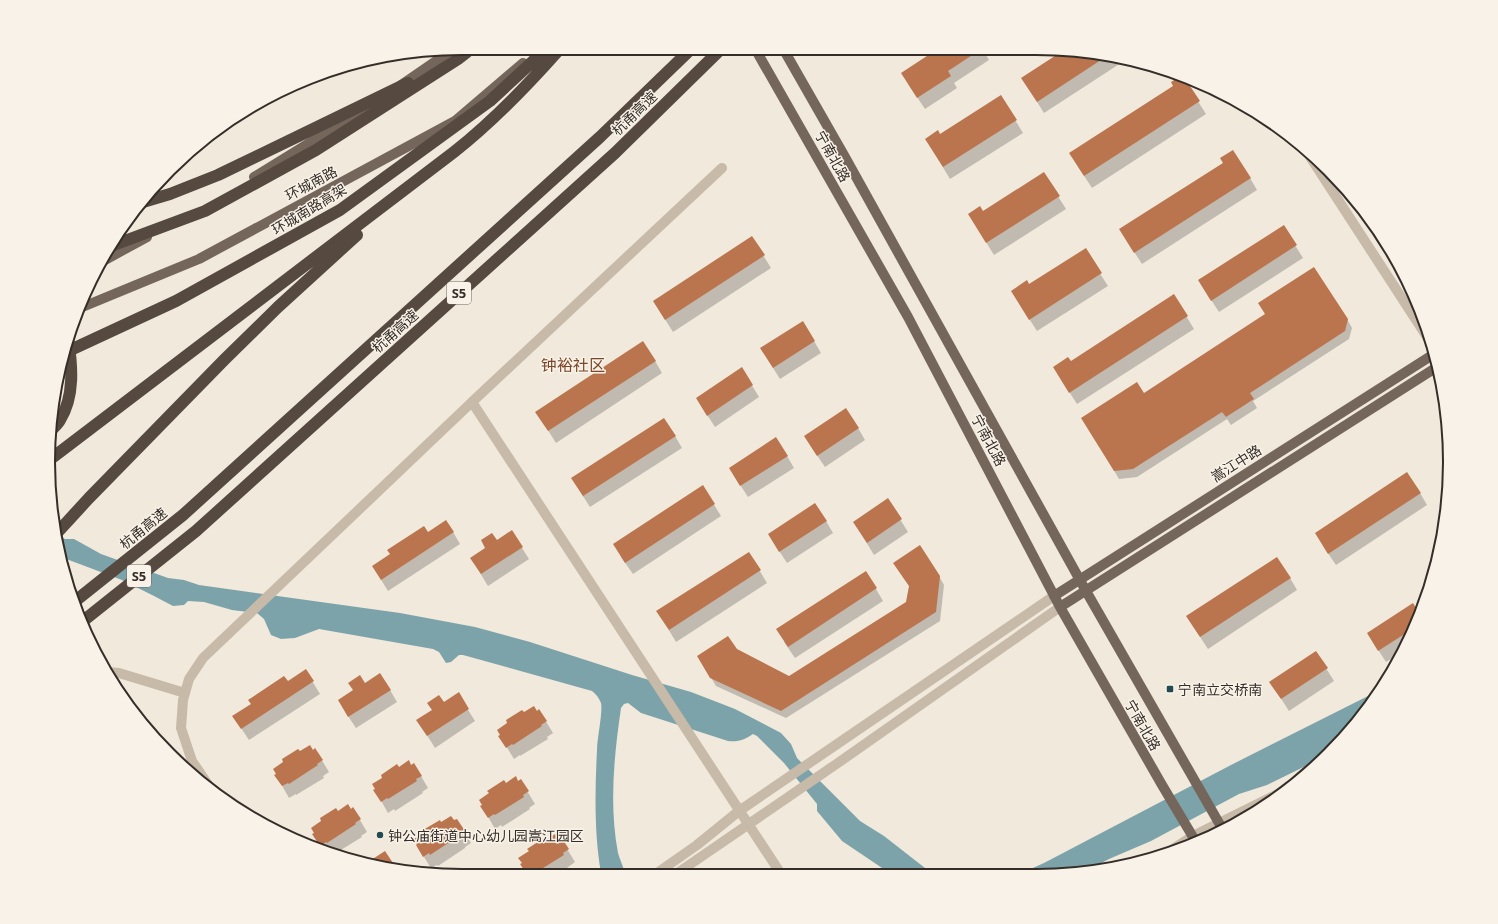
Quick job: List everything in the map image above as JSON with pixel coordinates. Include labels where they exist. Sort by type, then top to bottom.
[{"type":"highway","points":[[152,199],[170,194],[218,175],[456,55]]},
{"type":"highway","points":[[120,243],[205,211],[316,150],[456,55]]},
{"type":"highway","name":"环城南路高架","points":[[71,350],[176,301],[340,210],[490,101],[540,55]]},
{"type":"highway","points":[[55,455],[485,127],[554,55]]},
{"type":"highway","name":"杭甬高速","points":[[79,598],[183,515],[600,138],[685,55]]},
{"type":"highway","name":"杭甬高速","points":[[86,618],[196,531],[615,153],[715,55]]},
{"type":"highway","points":[[61,529],[100,487],[278,307],[415,182]]},
{"type":"highway","points":[[57,424],[69,400],[72,380],[70,355]]},
{"type":"main road","points":[[110,257],[265,171],[456,55]]},
{"type":"main road","name":"环城南路","points":[[86,305],[198,259],[455,121],[532,55]]},
{"type":"main road","name":"宁南北路","points":[[759,55],[908,317],[1060,607],[1193,836]]},
{"type":"main road","name":"宁南北路","points":[[787,55],[845,157],[1079,579],[1220,824]]},
{"type":"main road","name":"嵩江中路","points":[[1054,596],[1429,357]]},
{"type":"main road","name":"嵩江中路","points":[[1060,607],[1432,370]]},
{"type":"street","points":[[200,773],[192,760],[181,728],[183,700],[189,680],[203,658],[472,402],[722,168]]},
{"type":"street","points":[[1317,168],[1419,325]]},
{"type":"street","points":[[472,402],[778,869]]},
{"type":"street","points":[[664,869],[697,845],[739,811],[1054,596]]},
{"type":"street","points":[[683,869],[835,765],[1060,607]]},
{"type":"street","points":[[114,673],[185,693]]},
{"type":"street","points":[[1193,836],[1243,812]]},
{"type":"water","points":[[62,538],[74,539],[101,554],[168,578],[184,580],[199,585],[400,613],[475,627],[530,642],[632,675],[691,692],[735,709],[781,733],[791,744],[797,758],[860,821],[884,836],[926,869],[884,869],[842,841],[817,811],[817,804],[784,763],[757,736],[753,734],[741,740],[728,741],[641,713],[628,703],[624,704],[621,708],[616,744],[613,799],[615,835],[618,853],[624,869],[600,869],[596,827],[596,796],[597,745],[601,719],[601,703],[592,691],[463,655],[459,655],[451,662],[446,663],[439,652],[433,649],[319,629],[295,638],[281,639],[271,635],[264,619],[257,613],[232,610],[204,602],[188,601],[184,605],[173,606],[122,580],[67,559]]},
{"type":"water","points":[[1369,696],[1342,730],[1324,750],[1307,765],[1267,785],[1239,794],[1151,841],[1099,864],[1063,868],[1030,869],[1044,863],[1231,765]]},
{"type":"building","points":[[928,55],[972,55],[948,71],[951,76],[917,98],[901,73]]},
{"type":"building","points":[[1055,56],[1101,60],[1037,102],[1021,78]]},
{"type":"building","points":[[1175,80],[1189,85],[1200,101],[1084,176],[1069,153],[1173,86],[1171,82]]},
{"type":"building","points":[[1001,95],[1017,120],[943,167],[925,139],[938,130],[940,134]]},
{"type":"building","points":[[1233,150],[1251,178],[1134,253],[1119,229],[1223,163],[1220,158]]},
{"type":"building","points":[[1044,172],[1060,196],[986,243],[968,214],[980,206],[983,211]]},
{"type":"building","points":[[1284,225],[1297,245],[1211,301],[1198,280]]},
{"type":"building","points":[[752,236],[765,255],[665,320],[653,301]]},
{"type":"building","points":[[1086,248],[1102,273],[1029,320],[1011,291],[1027,280],[1029,284]]},
{"type":"building","points":[[1314,267],[1348,319],[1345,331],[1250,393],[1254,399],[1226,417],[1222,412],[1133,469],[1114,471],[1081,418],[1137,382],[1144,393],[1265,314],[1258,303]]},
{"type":"building","points":[[1174,294],[1188,316],[1069,393],[1053,367],[1068,357],[1071,361]]},
{"type":"building","points":[[803,321],[815,341],[773,368],[760,348]]},
{"type":"building","points":[[643,341],[656,361],[548,431],[535,412]]},
{"type":"building","points":[[742,367],[753,385],[707,416],[696,398]]},
{"type":"building","points":[[846,408],[859,428],[817,456],[804,436]]},
{"type":"building","points":[[664,418],[676,436],[583,496],[571,478]]},
{"type":"building","points":[[776,437],[788,456],[740,486],[729,468]]},
{"type":"building","points":[[1407,472],[1421,493],[1328,554],[1315,533]]},
{"type":"building","points":[[703,485],[715,504],[625,563],[613,544]]},
{"type":"building","points":[[888,498],[902,519],[867,543],[853,522]]},
{"type":"building","points":[[815,503],[827,521],[779,552],[768,534]]},
{"type":"building","points":[[446,520],[454,532],[381,580],[372,566],[390,554],[387,550],[424,526],[428,532]]},
{"type":"building","points":[[512,530],[523,547],[481,574],[470,558],[485,548],[481,540],[492,533],[497,540]]},
{"type":"building","points":[[920,545],[940,576],[936,612],[781,711],[710,678],[697,656],[728,636],[737,649],[789,676],[906,602],[909,586],[893,563]]},
{"type":"building","points":[[749,552],[761,570],[669,630],[656,611]]},
{"type":"building","points":[[1277,557],[1291,578],[1200,637],[1186,616]]},
{"type":"building","points":[[866,571],[877,588],[788,647],[776,629]]},
{"type":"building","points":[[1413,603],[1416,608],[1405,634],[1378,651],[1367,633]]},
{"type":"building","points":[[1316,651],[1328,668],[1281,699],[1269,682]]},
{"type":"building","points":[[306,669],[314,681],[241,729],[232,716],[251,704],[248,700],[284,676],[288,681]]},
{"type":"building","points":[[380,673],[391,690],[348,717],[338,700],[353,690],[348,683],[360,675],[365,683]]},
{"type":"building","points":[[459,692],[469,709],[427,736],[416,720],[432,710],[427,703],[439,695],[444,702]]},
{"type":"building","points":[[534,706],[537,711],[539,709],[547,721],[541,725],[542,726],[506,748],[498,736],[500,735],[497,730],[507,723],[506,720],[522,710],[524,712]]},
{"type":"building","points":[[310,745],[313,750],[315,748],[323,760],[317,764],[318,765],[289,784],[288,783],[282,786],[274,775],[276,774],[273,769],[283,762],[282,759],[298,749],[300,751]]},
{"type":"building","points":[[409,760],[411,765],[414,763],[422,776],[416,779],[417,781],[381,802],[373,790],[375,789],[372,784],[382,778],[381,775],[397,764],[399,767]]},
{"type":"building","points":[[516,776],[518,781],[521,779],[529,791],[523,795],[524,797],[488,818],[480,806],[482,805],[479,800],[489,793],[487,791],[504,780],[506,783]]},
{"type":"building","points":[[348,804],[351,809],[353,807],[361,819],[355,823],[356,824],[327,843],[326,842],[323,844],[317,842],[312,834],[314,833],[311,828],[321,821],[320,818],[336,808],[338,811]]},
{"type":"building","points":[[451,816],[454,820],[457,819],[465,831],[430,855],[429,853],[423,857],[414,839],[425,833],[423,830],[440,820],[441,822]]},
{"type":"building","points":[[555,834],[558,839],[561,837],[569,849],[563,853],[564,855],[541,869],[523,869],[520,864],[522,863],[518,858],[529,851],[527,849],[544,838],[545,841]]},
{"type":"building","points":[[385,851],[393,863],[383,861],[373,859]]},
{"type":"place","name":"宁南立交桥南","points":[[1170,689]]},
{"type":"place","name":"钟公庙街道中心幼儿园嵩江园区","points":[[380,835]]},
{"type":"district","name":"钟裕社区","points":[[573,365]]}]
